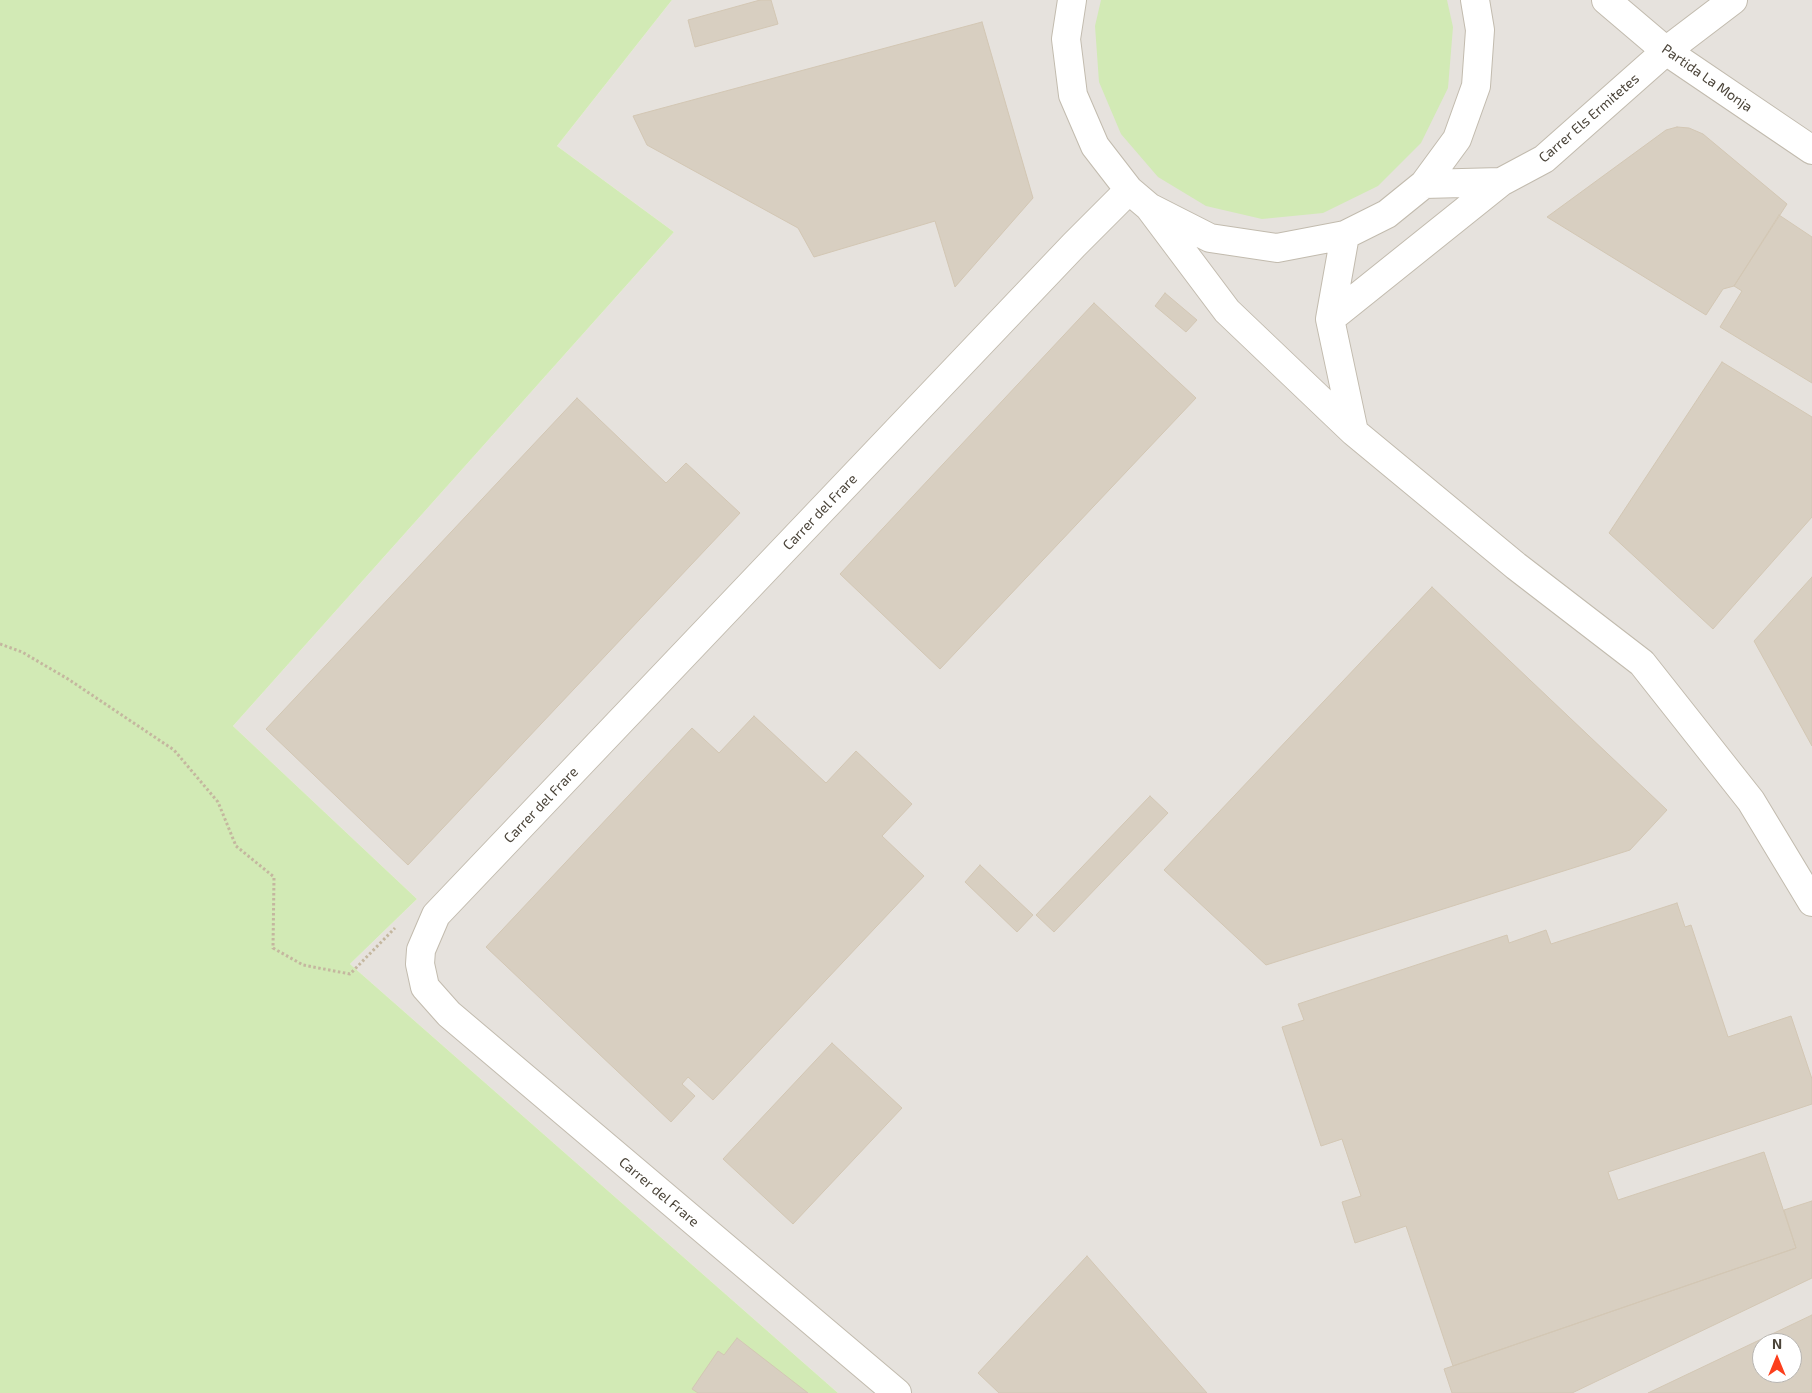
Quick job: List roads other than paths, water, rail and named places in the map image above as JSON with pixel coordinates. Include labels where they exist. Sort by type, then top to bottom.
[{"type":"street","points":[[1072,0],[1066,39],[1073,94],[1095,146],[1227,311],[1354,432],[1516,566],[1642,663],[1751,801],[1812,902]]},
{"type":"street","points":[[1139,199],[1210,238],[1277,248],[1344,236],[1387,214],[1424,184],[1456,138],[1476,86],[1480,30],[1474,0]]},
{"type":"street","name":"Partida La Monja","points":[[1606,0],[1666,51],[1812,150]]},
{"type":"street","name":"Carrer Els Ermitetes","points":[[1424,184],[1501,182],[1544,159],[1666,51],[1733,0]]},
{"type":"street","points":[[1330,319],[1501,182]]},
{"type":"street","name":"Carrer del Frare","points":[[897,1393],[449,1014],[425,987],[420,964],[420,950],[436,915],[1074,245],[1139,199]]},
{"type":"street","points":[[1344,236],[1330,319],[1354,432]]}]
